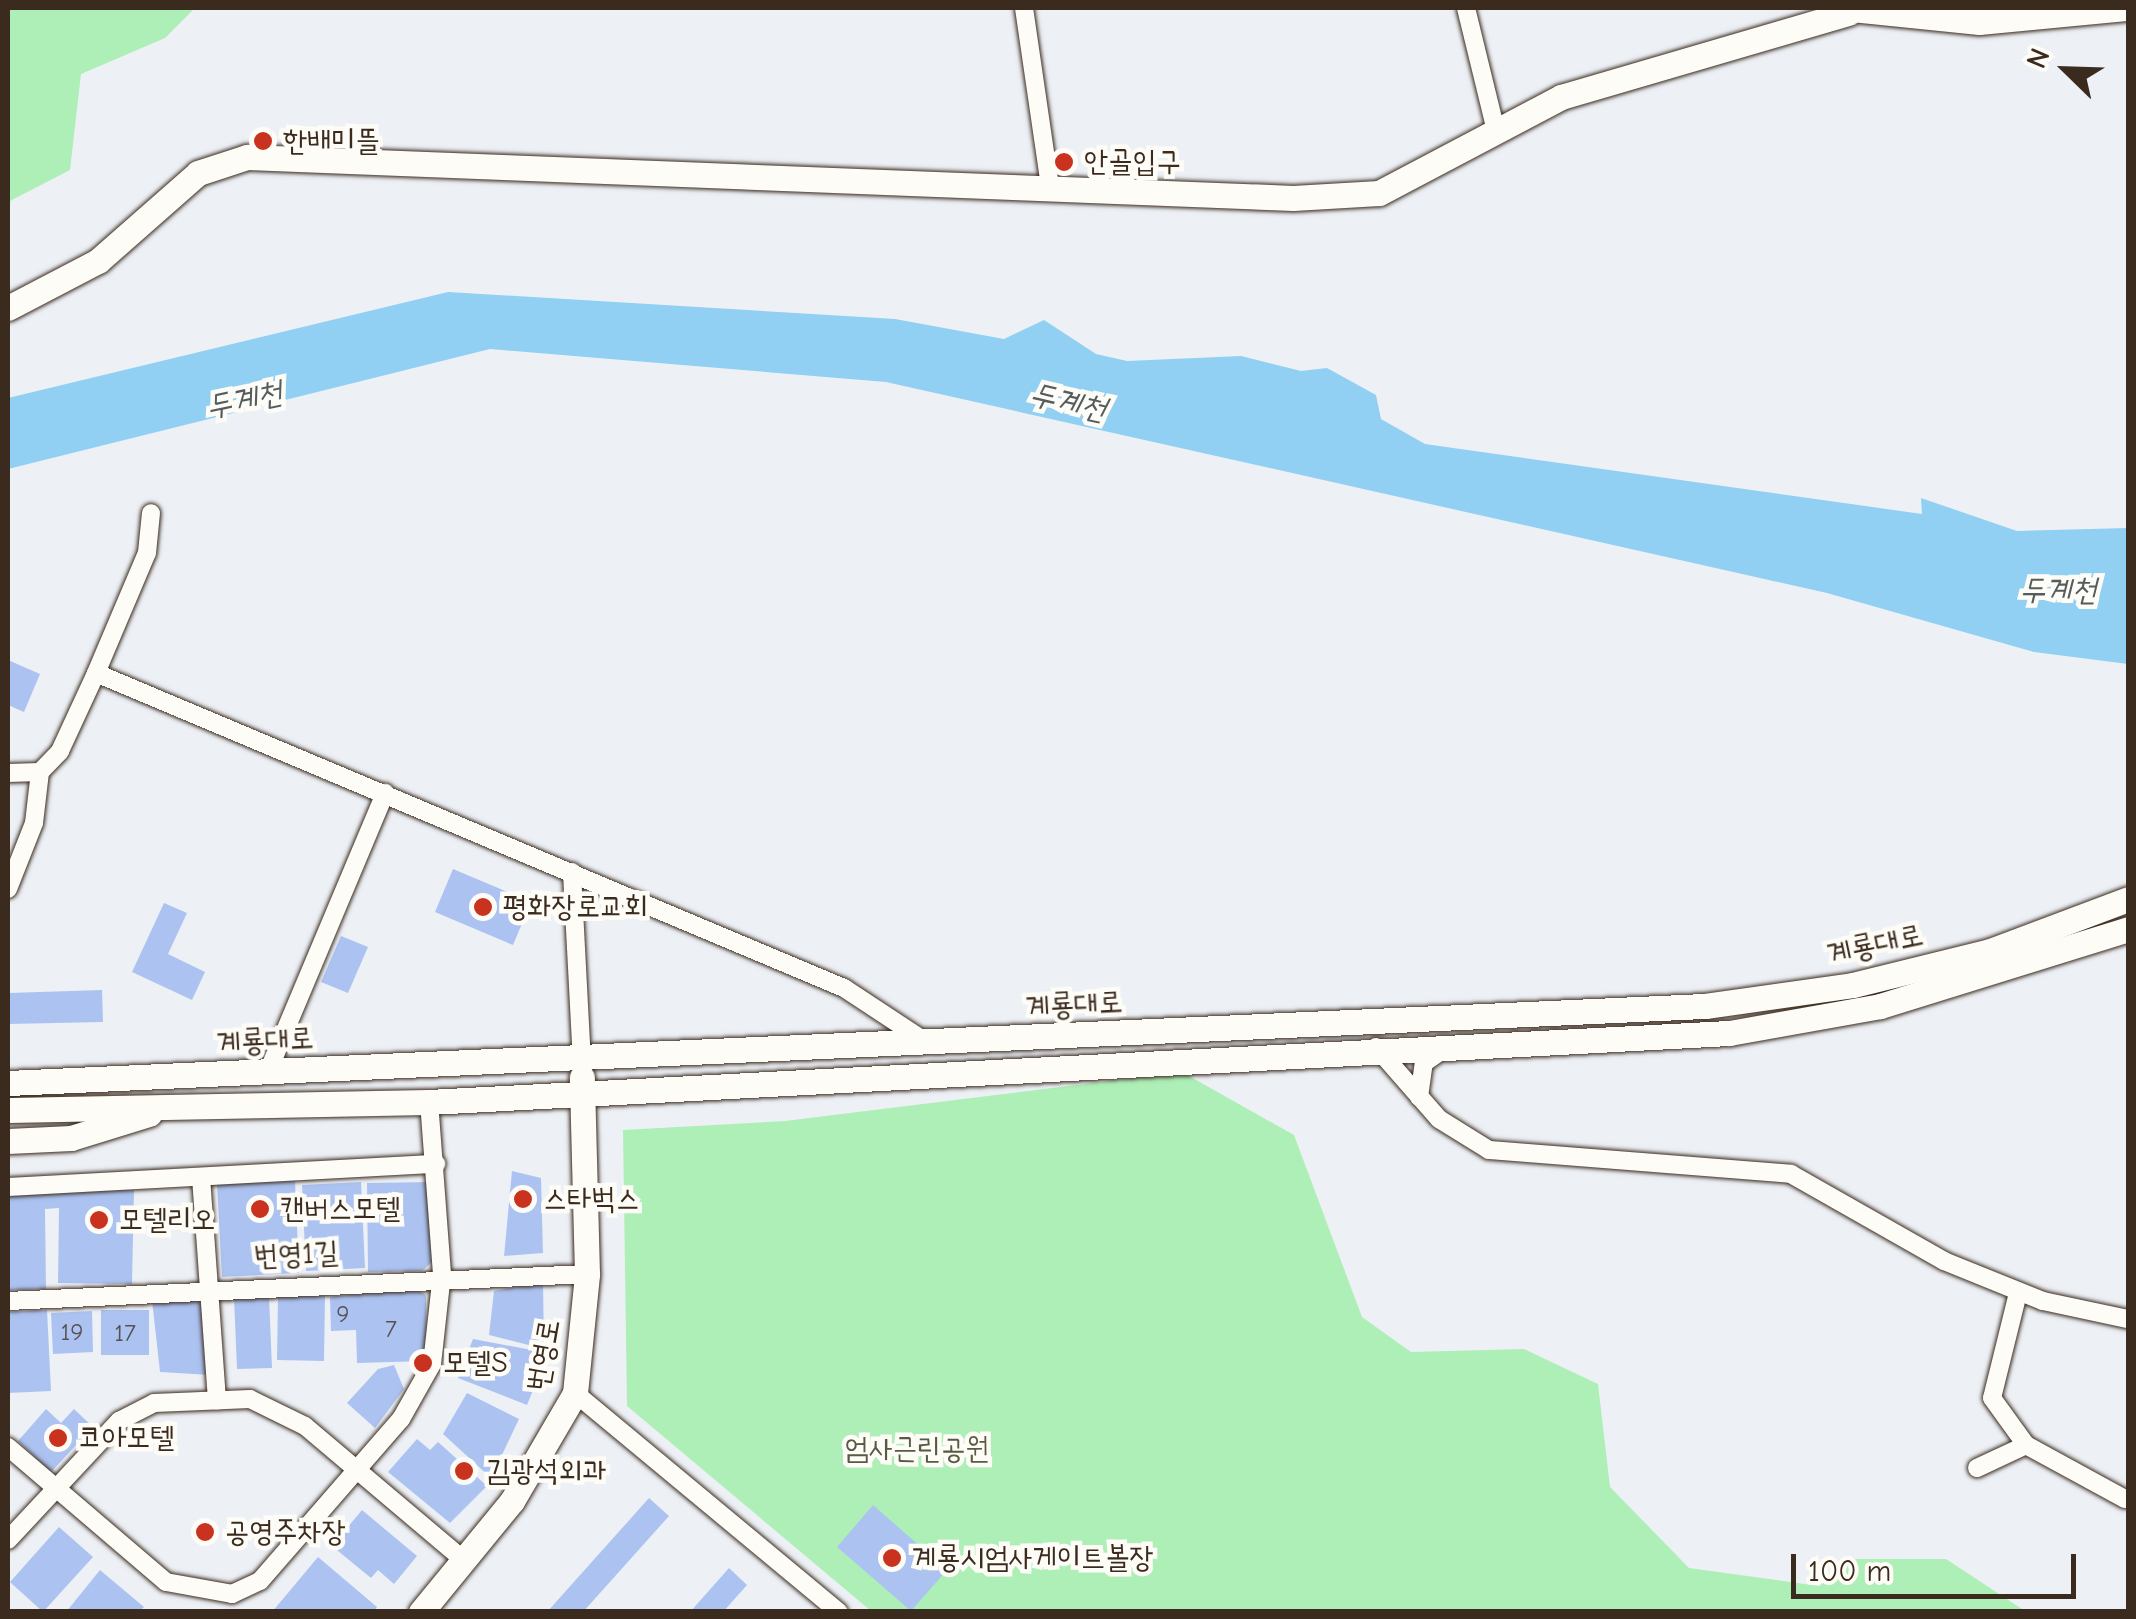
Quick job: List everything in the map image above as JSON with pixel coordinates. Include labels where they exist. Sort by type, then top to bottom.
[{"type":"main road","points":[[8,308],[98,261],[198,173],[247,157],[1050,187],[1379,193],[1496,131],[1646,68],[1846,10],[1978,22],[2128,8]]},
{"type":"main road","name":"계룡대로","points":[[8,1084],[582,1062],[1704,1006],[1853,985],[1990,952],[2128,898]]},
{"type":"main road","name":"계룡대로","points":[[8,1110],[186,1102],[429,1102],[1376,1047],[1729,1033],[1880,1006],[2128,929]]},
{"type":"main road","name":"번영로","points":[[421,1612],[466,1561],[575,1394],[588,1274],[582,1062]]},
{"type":"main road","points":[[8,1141],[70,1138],[186,1102]]},
{"type":"street","points":[[1024,8],[1050,187]]},
{"type":"street","points":[[1466,8],[1496,131]]},
{"type":"street","points":[[8,889],[34,824],[40,772],[60,751],[96,673],[147,553],[151,513]]},
{"type":"street","points":[[96,673],[844,988],[930,1045]]},
{"type":"street","points":[[8,773],[40,772]]},
{"type":"street","points":[[267,1074],[385,793]]},
{"type":"street","points":[[572,872],[582,1062]]},
{"type":"street","points":[[1419,1097],[1424,1063],[1449,1046]]},
{"type":"street","points":[[1376,1047],[1419,1097],[1489,1150],[1791,1174],[1888,1234],[2018,1293],[2128,1319]]},
{"type":"street","points":[[8,1447],[166,1582],[232,1594],[260,1582],[361,1468],[432,1364],[442,1274],[429,1102]]},
{"type":"street","points":[[8,1187],[436,1164]]},
{"type":"street","points":[[202,1177],[217,1400]]},
{"type":"street","name":"번영1길","points":[[8,1300],[442,1274],[588,1274]]},
{"type":"street","points":[[2018,1293],[1992,1398],[2026,1444],[2128,1502]]},
{"type":"street","points":[[575,1394],[839,1612]]},
{"type":"street","points":[[8,1540],[53,1487],[119,1421],[154,1403],[250,1399],[361,1468],[466,1561]]},
{"type":"street","points":[[1977,1468],[2026,1444]]},
{"type":"green space","points":[[8,8],[195,8],[165,38],[81,74],[70,170],[8,202]]},
{"type":"green space","name":"엄사근린공원","points":[[1182,1072],[1294,1135],[1362,1317],[1411,1352],[1524,1349],[1598,1384],[1610,1487],[1689,1568],[1819,1586],[1856,1559],[1946,1559],[2025,1611],[871,1611],[627,1406],[623,1130],[785,1121]]},
{"type":"water","name":"두계천","points":[[448,292],[895,319],[1004,339],[1044,320],[1096,354],[1127,361],[1241,356],[1301,371],[1327,368],[1376,395],[1381,419],[1425,444],[1922,514],[1921,498],[2017,531],[2128,528],[2128,664],[2034,652],[1827,593],[886,382],[490,349],[8,469],[8,398]]},
{"type":"building","points":[[8,660],[40,674],[24,712],[8,705]]},
{"type":"building","name":"평화장로교회","points":[[453,869],[531,902],[513,945],[435,912]]},
{"type":"building","points":[[164,903],[187,913],[168,954],[205,972],[192,1000],[132,972]]},
{"type":"building","points":[[341,936],[368,947],[348,993],[321,982]]},
{"type":"building","points":[[102,990],[103,1022],[8,1024],[8,993]]},
{"type":"building","name":"스타벅스","points":[[512,1171],[541,1178],[543,1253],[504,1256]]},
{"type":"building","points":[[295,1180],[299,1273],[222,1277],[217,1183]]},
{"type":"building","points":[[361,1182],[365,1268],[306,1271],[302,1185]]},
{"type":"building","points":[[430,1182],[432,1262],[422,1271],[368,1272],[367,1183]]},
{"type":"building","points":[[134,1190],[132,1284],[58,1283],[59,1208],[45,1209],[46,1289],[8,1290],[8,1191]]},
{"type":"building","points":[[543,1282],[544,1349],[489,1335],[494,1291]]},
{"type":"building","points":[[413,1288],[426,1295],[427,1361],[357,1363],[356,1330],[331,1331],[330,1297]]},
{"type":"building","points":[[269,1296],[272,1368],[237,1369],[234,1298]]},
{"type":"building","points":[[278,1296],[325,1296],[324,1361],[277,1360]]},
{"type":"building","points":[[152,1300],[196,1300],[205,1309],[211,1375],[160,1372]]},
{"type":"building","points":[[47,1310],[51,1391],[8,1393],[8,1312]]},
{"type":"building","points":[[101,1310],[149,1310],[149,1355],[101,1355]]},
{"type":"building","points":[[92,1311],[93,1352],[53,1354],[51,1313]]},
{"type":"building","points":[[473,1339],[548,1353],[527,1405],[458,1378]]},
{"type":"building","points":[[394,1365],[404,1389],[375,1428],[347,1403],[378,1369]]},
{"type":"building","points":[[467,1393],[519,1419],[491,1478],[443,1434]]},
{"type":"building","points":[[46,1409],[61,1423],[74,1409],[93,1427],[51,1472],[18,1441]]},
{"type":"building","points":[[417,1439],[430,1450],[438,1442],[487,1486],[450,1523],[388,1472]]},
{"type":"building","points":[[649,1498],[669,1516],[583,1612],[547,1612]]},
{"type":"building","name":"계룡시엄사게이트볼장","points":[[873,1505],[947,1570],[911,1611],[837,1547]]},
{"type":"building","points":[[362,1510],[417,1556],[394,1584],[378,1570],[371,1578],[332,1546]]},
{"type":"building","points":[[59,1527],[93,1557],[43,1612],[10,1582]]},
{"type":"building","points":[[318,1557],[377,1607],[373,1612],[272,1612]]},
{"type":"building","points":[[729,1568],[747,1585],[723,1612],[690,1612]]},
{"type":"building","points":[[100,1570],[144,1607],[139,1612],[66,1612]]},
{"type":"place","name":"한배미뜰","points":[[263,141]]},
{"type":"place","name":"안골입구","points":[[1064,162]]},
{"type":"place","name":"평화장로교회","points":[[483,907]]},
{"type":"place","name":"스타벅스","points":[[523,1199]]},
{"type":"place","name":"캔버스모텔","points":[[260,1209]]},
{"type":"place","name":"모텔리오","points":[[99,1220]]},
{"type":"place","name":"모텔S","points":[[423,1363]]},
{"type":"place","name":"코아모텔","points":[[58,1438]]},
{"type":"place","name":"김광석외과","points":[[464,1471]]},
{"type":"place","name":"공영주차장","points":[[205,1532]]},
{"type":"place","name":"계룡시엄사게이트볼장","points":[[892,1558]]}]
